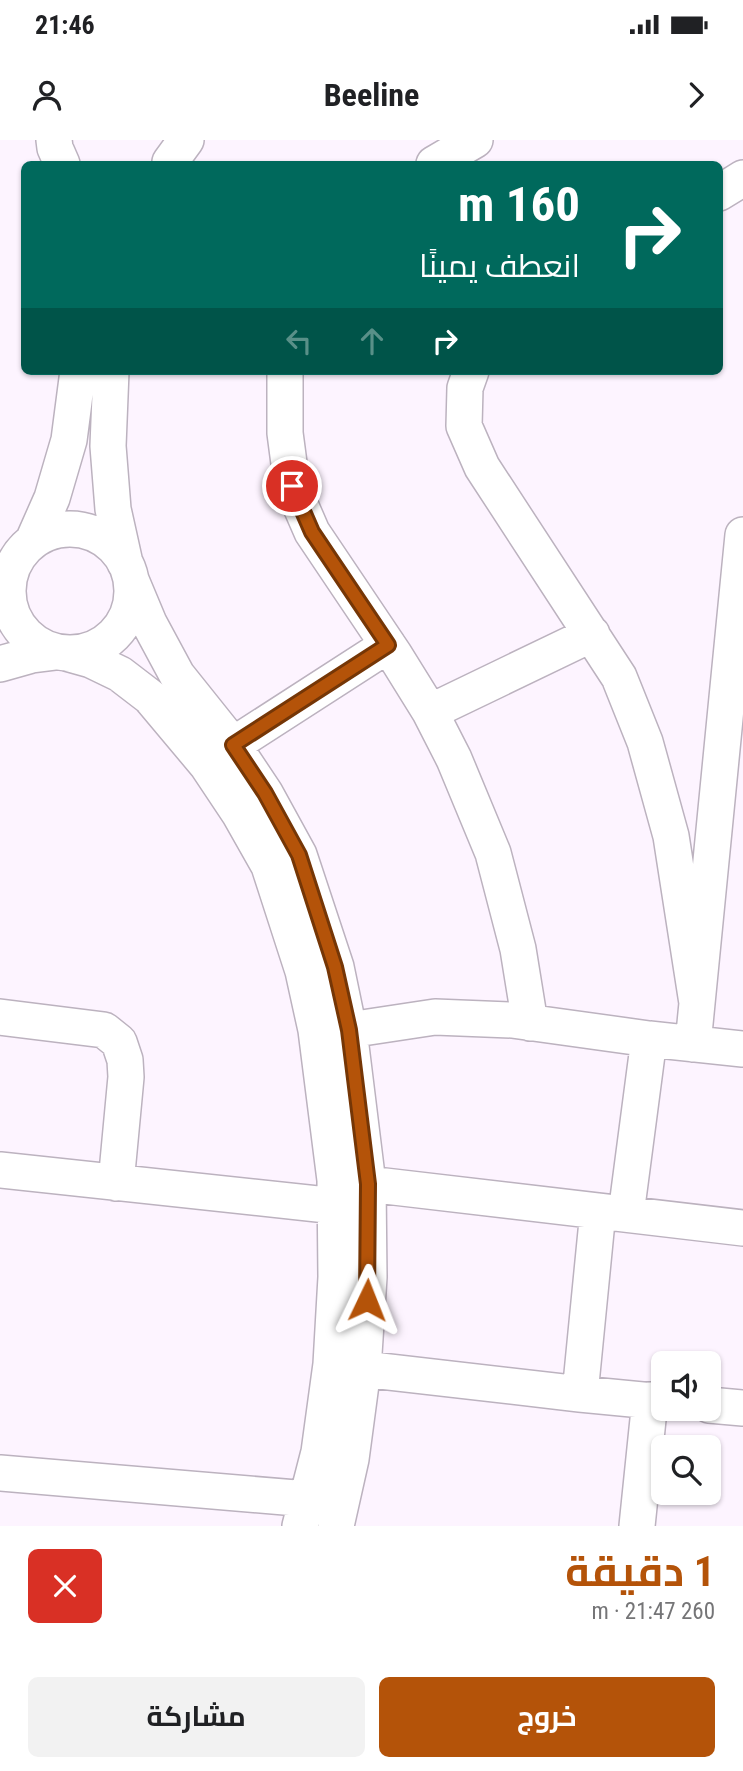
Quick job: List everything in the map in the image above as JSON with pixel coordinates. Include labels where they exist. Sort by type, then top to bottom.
[{"type":"street","points":[[439,161],[475,140]]},
{"type":"street","points":[[723,190],[743,178]]},
{"type":"street","points":[[0,1473],[304,1512],[319,1452],[331,1364],[336,1278],[335,1181],[316,1030],[303,971],[269,866],[239,813],[207,765],[150,697],[120,674],[91,660],[38,645],[22,631],[12,614],[8,594],[10,575],[52,498],[69,440],[77,375]]},
{"type":"street","points":[[0,664],[32,655],[87,651],[103,643],[117,631],[126,616],[131,598],[128,571],[113,509],[108,446],[111,375]]},
{"type":"street","points":[[285,375],[285,433],[292,486],[312,532],[430,712],[454,759],[493,853],[519,949],[530,1023]]},
{"type":"street","points":[[470,375],[465,388],[464,426],[482,467],[619,677],[645,742],[671,836],[697,1003]]},
{"type":"street","points":[[17,558],[52,531],[73,528],[94,534],[112,546],[128,571],[149,623],[177,675],[233,745],[265,793],[299,855],[335,967],[349,1030],[368,1184],[369,1277],[363,1369],[351,1459],[336,1526]]},
{"type":"street","points":[[693,1044],[740,596],[743,535]]},
{"type":"street","points":[[430,712],[592,634]]},
{"type":"street","points":[[233,745],[388,645]]},
{"type":"street","points":[[0,1017],[104,1030],[119,1042],[125,1060],[126,1077],[116,1183]]},
{"type":"street","points":[[349,1030],[435,1017],[512,1020],[743,1049]]},
{"type":"street","points":[[580,1394],[612,1212],[649,1039]]},
{"type":"street","points":[[0,1170],[335,1206]]},
{"type":"street","points":[[368,1184],[743,1228]]},
{"type":"street","points":[[363,1369],[651,1400]]},
{"type":"street","points":[[721,1406],[743,1408]]},
{"type":"street","points":[[637,1526],[654,1421]]},
{"type":"route","points":[[292,486],[312,532],[388,645],[233,745],[265,793],[299,855],[335,967],[349,1030],[368,1184],[367,1300]]}]
